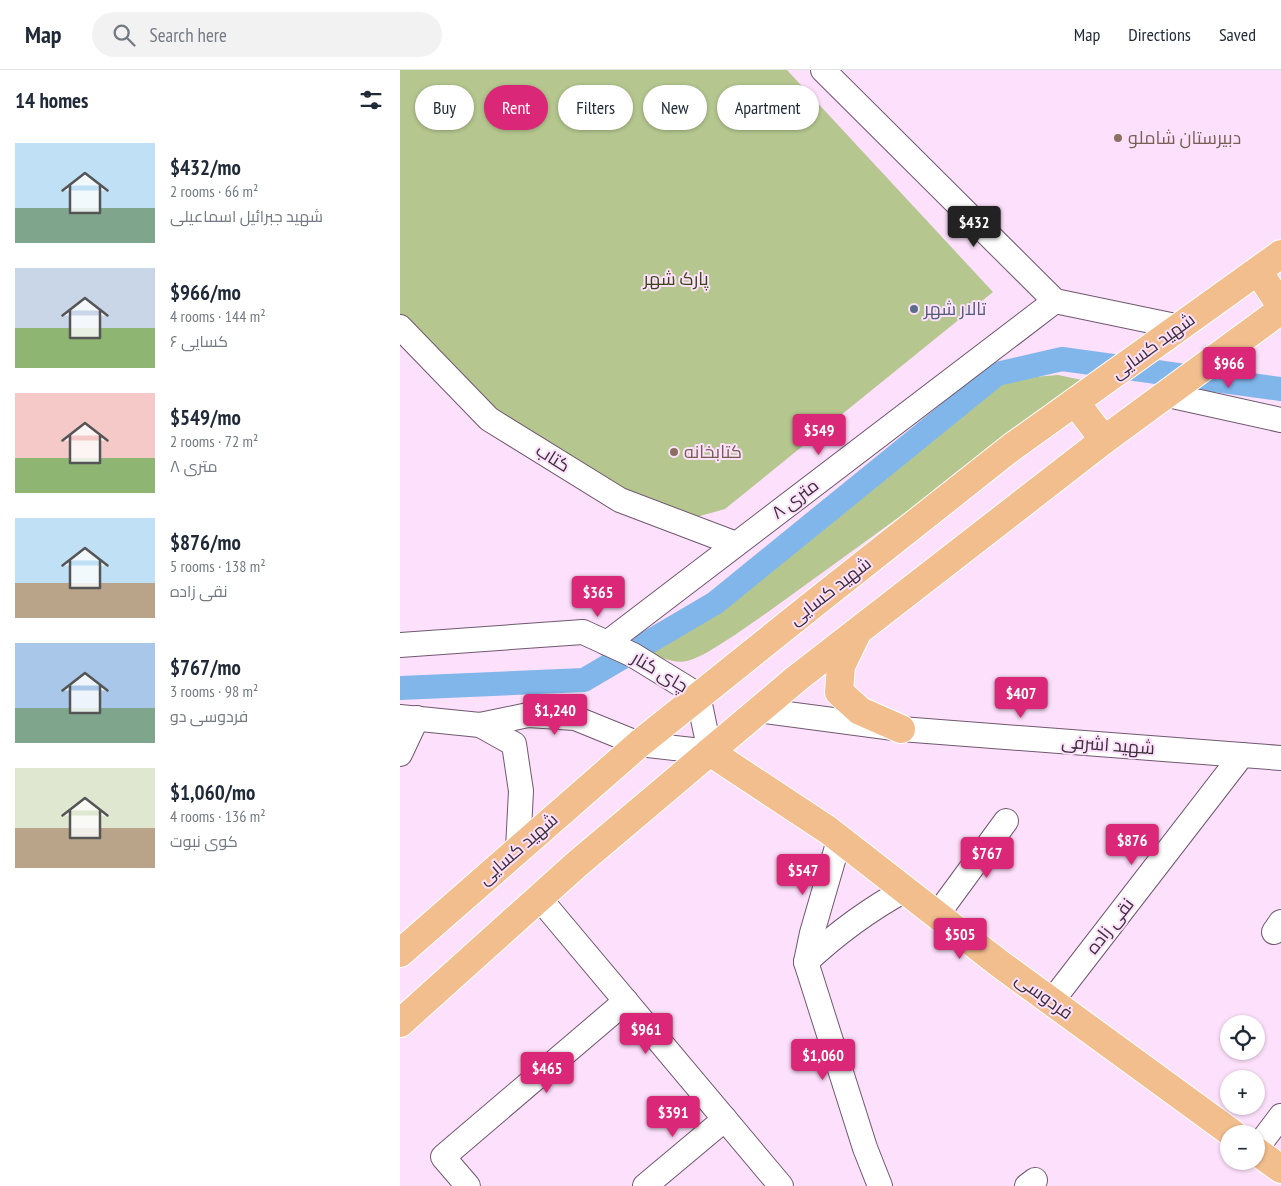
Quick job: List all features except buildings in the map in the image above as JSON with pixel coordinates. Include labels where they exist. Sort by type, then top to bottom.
[{"type":"main road","name":"شهید کسایی","points":[[400,954],[639,744],[698,696],[1012,447],[1281,254]]},
{"type":"main road","points":[[1258,271],[1281,306]]},
{"type":"main road","points":[[400,1023],[577,864],[757,710],[1104,440],[1168,395],[1281,310]]},
{"type":"main road","points":[[1075,402],[1104,440]]},
{"type":"main road","points":[[858,630],[841,666],[839,692],[860,711],[901,729]]},
{"type":"main road","name":"فردوسی","points":[[710,752],[828,830],[937,915],[1221,1125]]},
{"type":"main road","points":[[1265,1156],[1281,1168]]},
{"type":"street","points":[[823,70],[1055,301],[1180,327]]},
{"type":"street","name":"۸ متری","points":[[607,643],[1055,301]]},
{"type":"street","name":"کتاب","points":[[400,327],[490,419],[620,500],[736,544]]},
{"type":"street","points":[[1168,395],[1281,420]]},
{"type":"street","name":"چای کنار","points":[[400,645],[583,632],[633,655],[698,696],[710,752]]},
{"type":"street","name":"شهید اشرفی","points":[[757,710],[901,729],[1281,758]]},
{"type":"street","points":[[400,754],[408,718],[480,725],[528,715],[575,718],[639,744],[710,752]]},
{"type":"street","points":[[480,725],[514,744],[521,791],[518,849]]},
{"type":"street","name":"نقی زاده","points":[[1052,1001],[1242,755]]},
{"type":"street","points":[[937,915],[1006,821]]},
{"type":"street","points":[[839,840],[812,933],[806,962],[864,1148],[880,1186]]},
{"type":"street","points":[[806,962],[834,936],[879,904],[905,890]]},
{"type":"street","points":[[540,899],[781,1186]]},
{"type":"street","points":[[468,1186],[443,1157],[626,1001]]},
{"type":"street","points":[[1265,1138],[1281,1116]]},
{"type":"street","points":[[645,1186],[725,1119]]},
{"type":"green space","name":"پارک شهر","points":[[400,70],[787,70],[801,85],[717,85],[717,130],[819,130],[819,104],[993,292],[725,509],[693,518],[636,502],[494,411],[400,317]]},
{"type":"green space","points":[[1058,375],[1087,381],[739,632],[716,647],[687,661],[671,661],[645,653],[711,618],[860,493],[997,386],[1021,378]]},
{"type":"waterway","points":[[400,688],[584,680],[715,603],[997,374],[1062,359],[1281,389]]},
{"type":"place","name":"دبیرستان شاملو","points":[[1118,138]]},
{"type":"place","name":"تالار شهر","points":[[914,309]]},
{"type":"place","name":"کتابخانه","points":[[674,452]]}]
